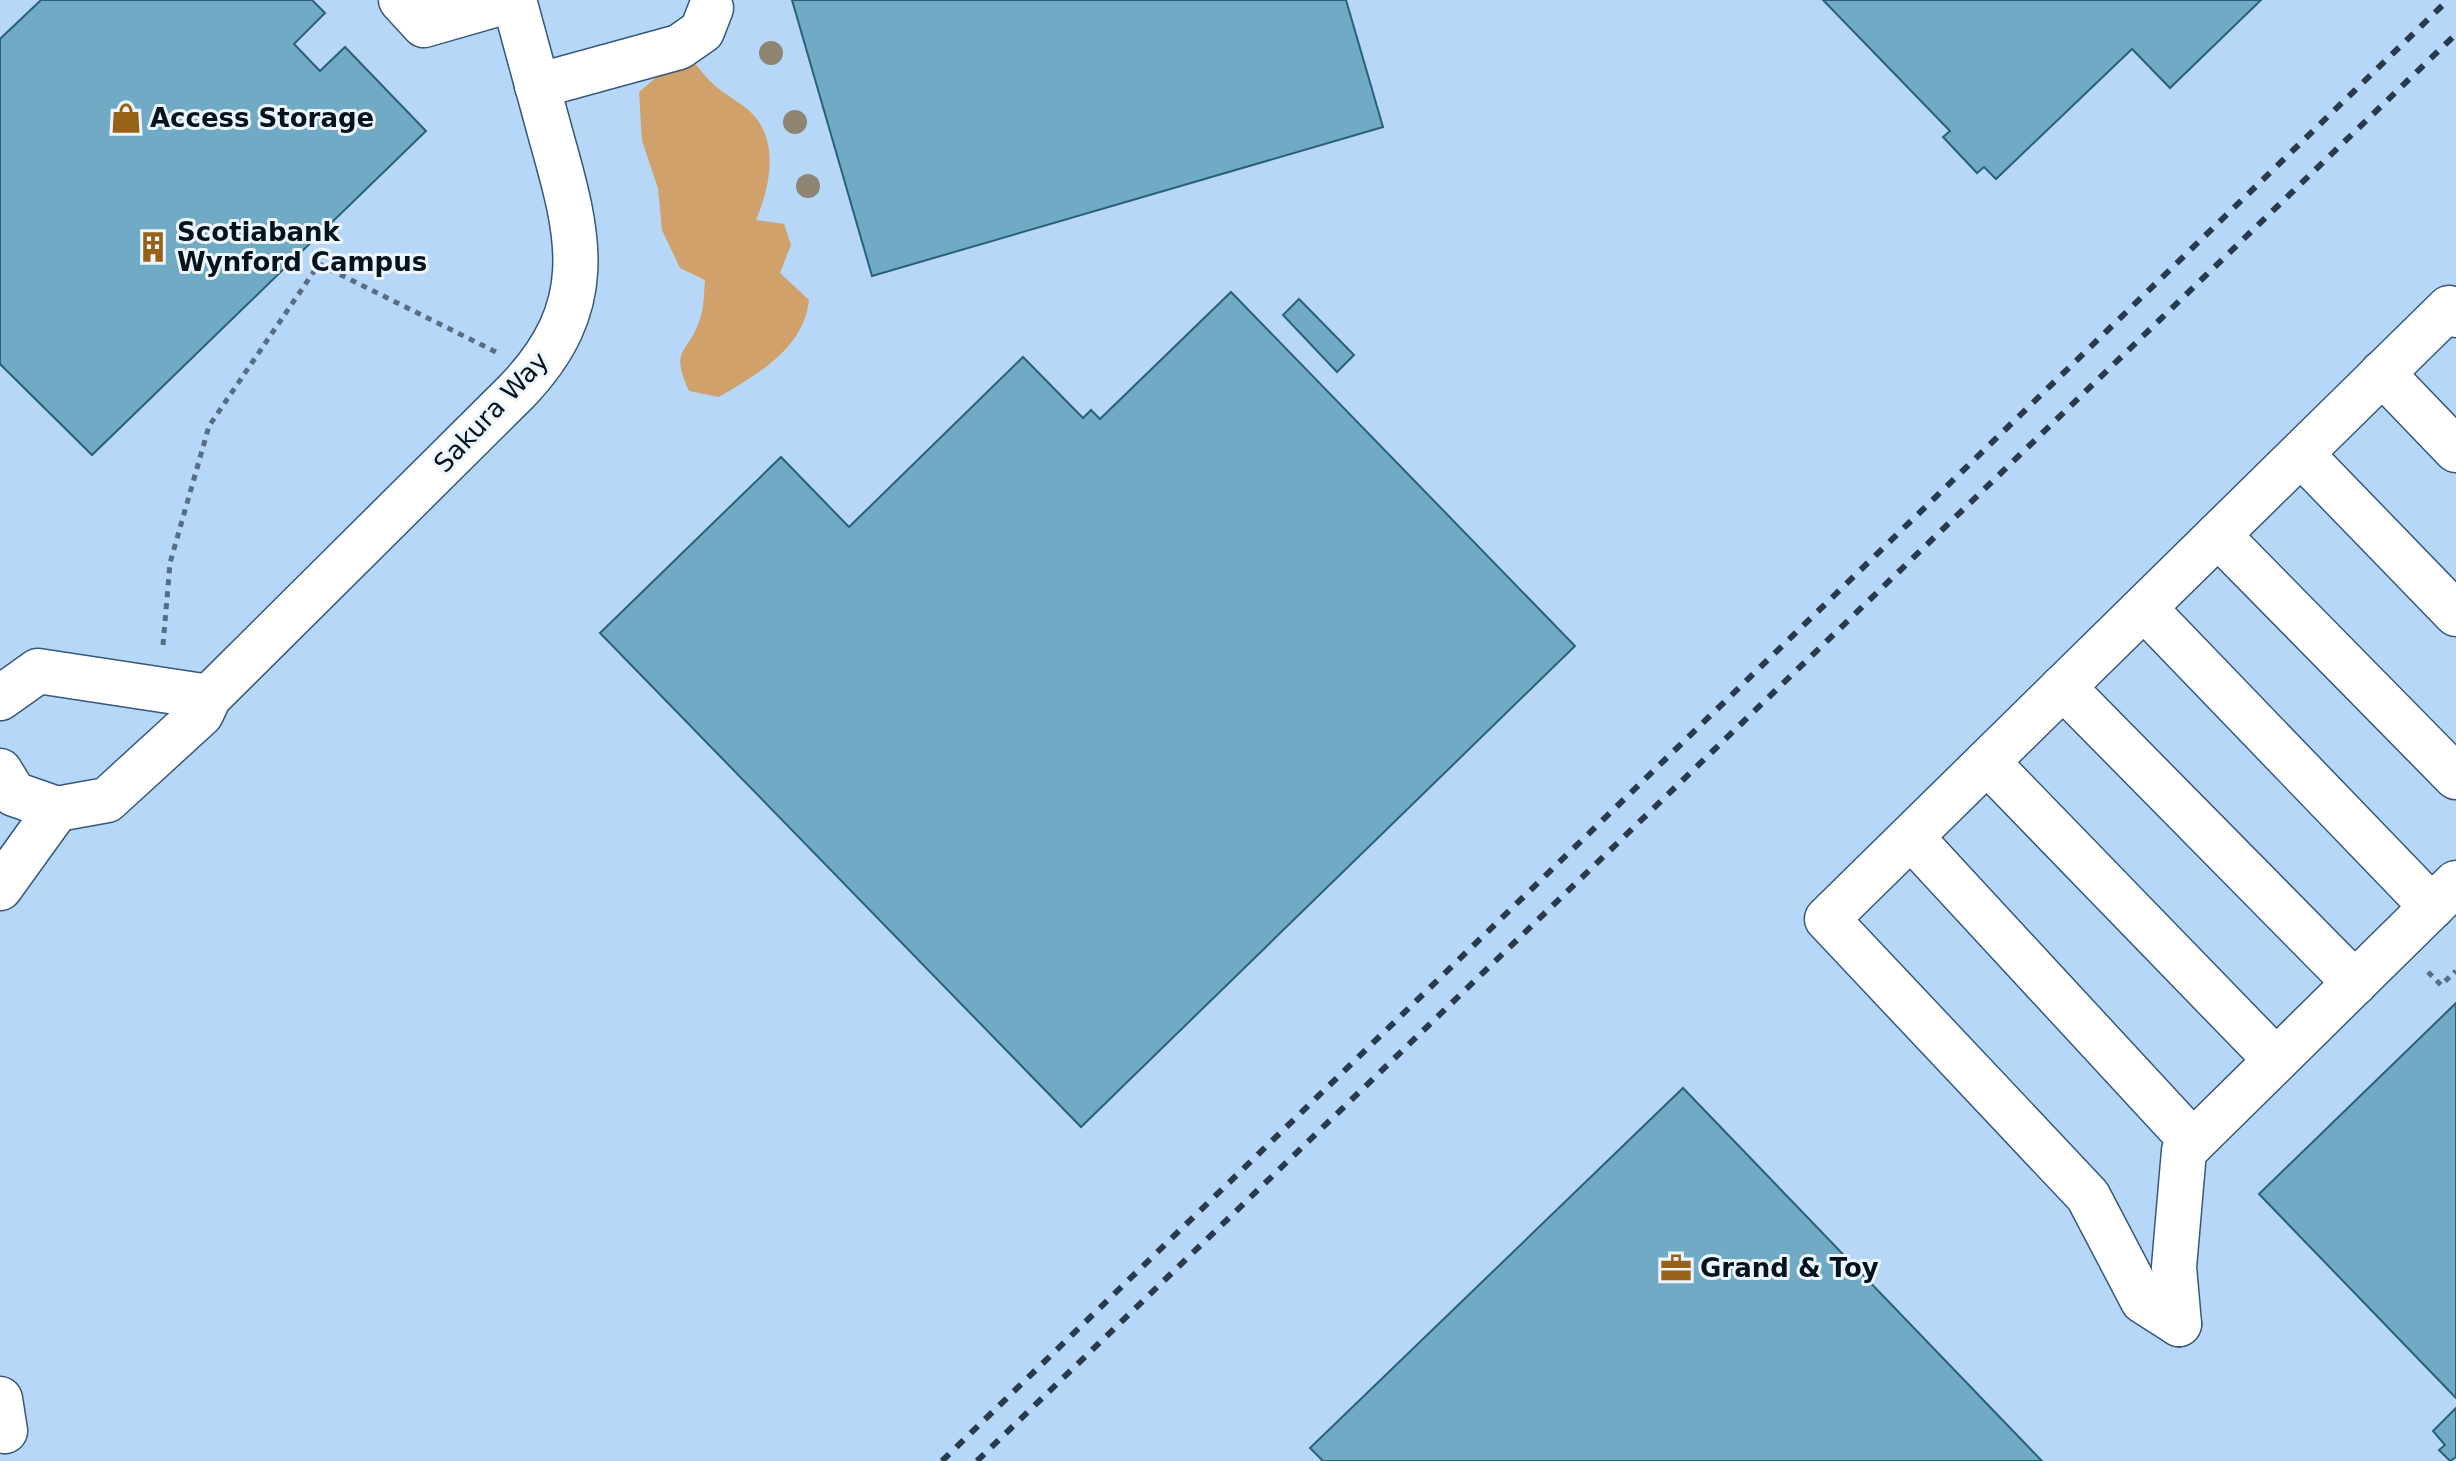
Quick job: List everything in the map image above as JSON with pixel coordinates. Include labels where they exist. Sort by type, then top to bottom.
[{"type":"street","points":[[401,0],[424,25],[512,0]]},
{"type":"street","name":"Sakura Way","points":[[0,771],[14,794],[57,809],[107,800],[201,714],[209,697],[535,372],[562,326],[577,267],[573,213],[512,0]]},
{"type":"street","points":[[537,86],[679,47],[702,31],[711,8]]},
{"type":"street","points":[[2144,608],[2444,895],[2184,1151],[2174,1267],[2179,1324],[2143,1301],[2088,1196],[1827,919],[2449,308],[2456,315]]},
{"type":"street","points":[[2382,373],[2456,450]]},
{"type":"street","points":[[2301,454],[2456,614]]},
{"type":"street","points":[[2218,535],[2456,777]]},
{"type":"street","points":[[0,698],[38,671],[209,697]]},
{"type":"street","points":[[2063,687],[2355,983]]},
{"type":"street","points":[[1987,762],[2276,1060]]},
{"type":"street","points":[[0,888],[57,809]]},
{"type":"street","points":[[1911,837],[2193,1142]]},
{"type":"path","points":[[159,690],[170,563],[209,426],[319,264],[535,372]]},
{"type":"shaded area","points":[[695,63],[712,83],[754,116],[763,129],[770,158],[769,174],[756,220],[784,224],[791,245],[780,273],[809,300],[805,317],[789,346],[763,369],[719,397],[689,391],[683,377],[682,352],[700,319],[705,280],[680,268],[662,230],[658,188],[642,141],[639,92],[659,75]]},
{"type":"building","name":"Scotiabank Wynford Campus","points":[[41,0],[312,0],[325,13],[294,44],[320,71],[345,47],[426,131],[92,455],[0,364],[0,39]]},
{"type":"building","points":[[792,0],[1346,0],[1383,127],[872,276]]},
{"type":"building","points":[[1823,0],[2261,0],[2170,88],[2132,49],[1996,179],[1984,167],[1977,173],[1943,137],[1950,131]]},
{"type":"building","points":[[1231,292],[1575,646],[1081,1127],[600,633],[781,457],[849,527],[1023,357],[1083,418],[1091,410],[1100,419]]},
{"type":"building","points":[[1299,299],[1354,355],[1337,372],[1283,315]]},
{"type":"building","points":[[2456,1003],[2456,1398],[2259,1194]]},
{"type":"building","name":"Grand & Toy","points":[[1683,1088],[2042,1461],[1323,1461],[1310,1448]]},
{"type":"building","points":[[2456,1408],[2456,1457],[2450,1461],[2439,1450],[2445,1445],[2433,1431]]},
{"type":"railway","points":[[942,1461],[2448,0]]},
{"type":"railway","points":[[977,1461],[2456,34]]},
{"type":"place","name":"Access Storage","points":[[126,118]]},
{"type":"place","name":"Scotiabank Wynford Campus","points":[[153,247]]},
{"type":"place","name":"Grand & Toy","points":[[1676,1268]]}]
